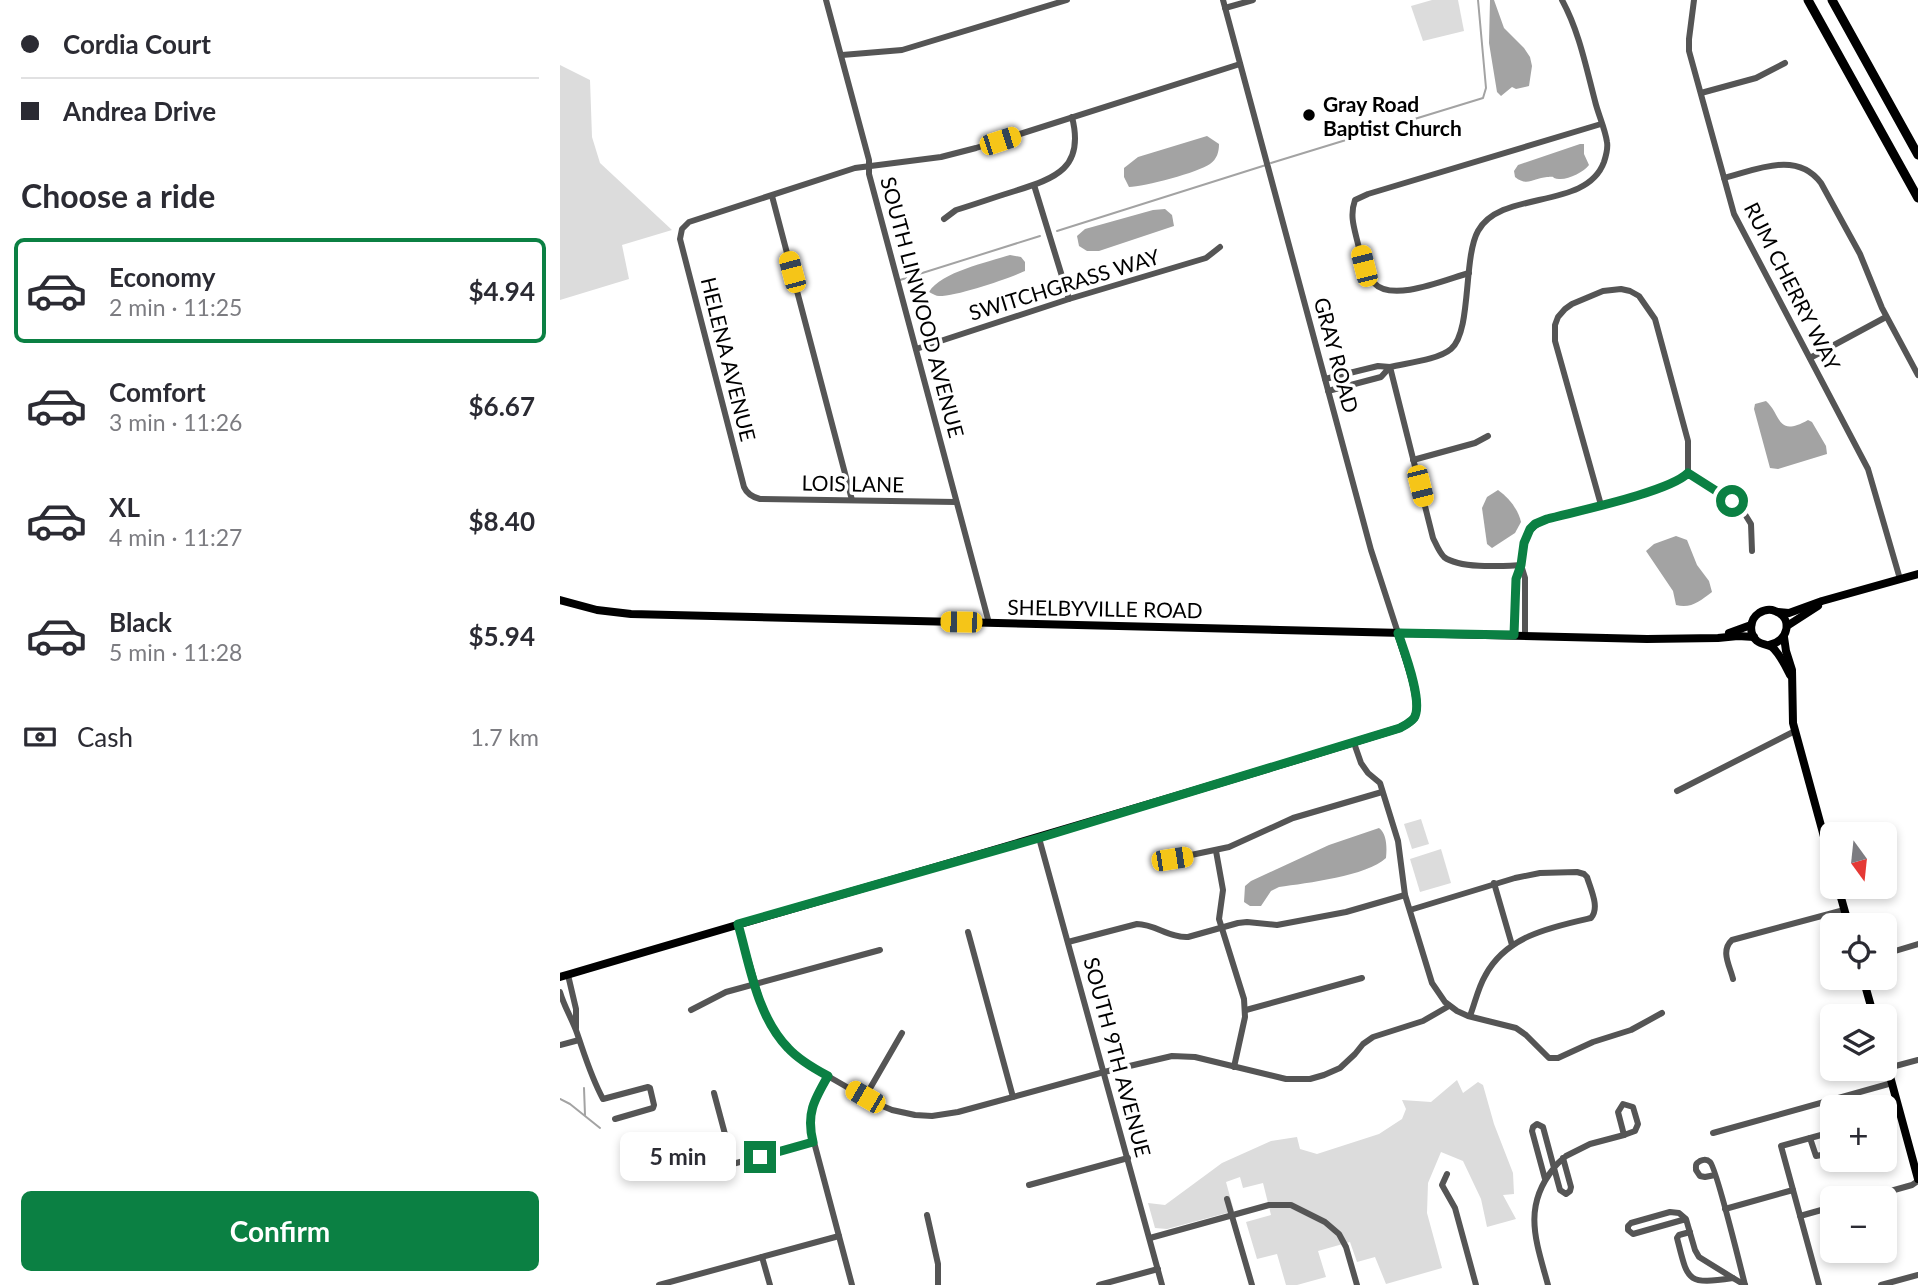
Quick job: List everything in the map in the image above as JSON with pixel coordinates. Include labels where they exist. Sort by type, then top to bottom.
[{"type":"highway","points":[[1808,0],[1918,198]]},
{"type":"highway","points":[[1832,0],[1918,155]]},
{"type":"main road","points":[[1784,637],[1775,644],[1758,642],[1751,625],[1756,615],[1761,611],[1772,610],[1789,613],[1918,574]]},
{"type":"main road","points":[[1820,822],[1795,731],[1792,670],[1784,637],[1787,626],[1795,619],[1822,603],[1840,597]]},
{"type":"main road","name":"SHELBYVILLE ROAD","points":[[560,600],[597,610],[631,614],[1709,638]]},
{"type":"main road","points":[[1778,612],[1787,626]]},
{"type":"main road","points":[[1709,638],[1751,625]]},
{"type":"main road","name":"GRAY ROAD","points":[[1354,743],[1400,728],[1414,718],[1416,702],[1398,633]]},
{"type":"main road","points":[[1709,638],[1754,637]]},
{"type":"main road","points":[[1769,645],[1778,654],[1791,678]]},
{"type":"main road","points":[[564,976],[1354,743]]},
{"type":"main road","points":[[1841,900],[1845,913]]},
{"type":"main road","points":[[1892,1083],[1918,1180]]},
{"type":"street","name":"SOUTH LINWOOD AVENUE","points":[[826,0],[989,623]]},
{"type":"street","points":[[842,55],[902,50],[1068,0]]},
{"type":"street","name":"GRAY ROAD","points":[[1223,0],[1371,550],[1398,633]]},
{"type":"street","points":[[1225,8],[1253,0]]},
{"type":"street","points":[[1325,379],[1378,366],[1390,367],[1438,355],[1452,348],[1461,333],[1473,246],[1484,223],[1507,209],[1577,190],[1590,183],[1603,166],[1608,143],[1573,20],[1562,0]]},
{"type":"street","name":"RUM CHERRY WAY","points":[[1694,0],[1689,48],[1737,221],[1870,475],[1900,579]]},
{"type":"street","points":[[1701,93],[1756,78],[1785,63]]},
{"type":"street","points":[[852,500],[772,197],[855,168],[941,157],[965,151],[1240,64]]},
{"type":"street","points":[[944,219],[957,210],[1060,174],[1070,163],[1075,149],[1076,133],[1072,117]]},
{"type":"street","points":[[1469,273],[1406,291],[1393,292],[1380,287],[1374,283],[1364,266],[1350,212],[1355,200],[1367,194],[1601,124]]},
{"type":"street","points":[[1724,178],[1778,164],[1797,165],[1812,172],[1821,183],[1860,254],[1886,317],[1918,375]]},
{"type":"street","points":[[1034,185],[1069,299]]},
{"type":"street","name":"HELENA AVENUE","points":[[750,495],[744,487],[680,239],[682,229],[689,222],[772,197]]},
{"type":"street","name":"SWITCHGRASS WAY","points":[[916,349],[1206,258],[1220,247]]},
{"type":"street","points":[[1601,505],[1555,341],[1555,325],[1558,317],[1572,304],[1603,291],[1630,291],[1639,296],[1655,319],[1688,441],[1688,473]]},
{"type":"street","points":[[1810,358],[1886,317]]},
{"type":"street","points":[[1328,391],[1381,377],[1390,367]]},
{"type":"street","points":[[1390,367],[1433,538],[1444,556],[1462,563],[1488,566],[1521,565]]},
{"type":"street","points":[[1413,460],[1475,443],[1488,436]]},
{"type":"street","points":[[1514,635],[1516,579],[1527,534],[1535,524],[1675,483],[1688,473]]},
{"type":"street","points":[[1688,473],[1741,508],[1751,524],[1752,551]]},
{"type":"street","name":"LOIS LANE","points":[[750,495],[760,499],[956,502]]},
{"type":"street","points":[[1521,565],[1525,578],[1525,636]]},
{"type":"street","points":[[1677,791],[1795,731]]},
{"type":"street","points":[[1354,743],[1361,763],[1380,783],[1398,841],[1405,895],[1432,983],[1449,1006],[1471,1016],[1516,1028],[1549,1058],[1558,1058],[1593,1042],[1631,1030],[1662,1013]]},
{"type":"street","points":[[1172,859],[1234,846],[1298,816],[1382,792]]},
{"type":"street","name":"SOUTH 9TH AVENUE","points":[[1039,838],[1162,1285]]},
{"type":"street","points":[[1216,851],[1223,890],[1219,915],[1221,927],[1246,1010],[1234,1066]]},
{"type":"street","points":[[1410,910],[1494,883],[1539,873],[1579,872],[1588,880],[1595,907],[1593,916],[1541,931],[1512,945],[1497,958],[1486,974],[1471,1016]]},
{"type":"street","points":[[1494,883],[1512,945]]},
{"type":"street","points":[[1069,942],[1137,924],[1148,925],[1181,938],[1247,922],[1277,925],[1346,912],[1405,895]]},
{"type":"street","points":[[1733,979],[1725,952],[1732,940],[1844,910]]},
{"type":"street","points":[[738,924],[755,984],[769,1021],[781,1041],[804,1062],[865,1097],[892,1110],[915,1115],[932,1116],[958,1112],[1148,1060],[1180,1055],[1286,1079],[1310,1079],[1344,1064],[1373,1037],[1423,1021],[1449,1006]]},
{"type":"street","points":[[968,932],[1013,1097]]},
{"type":"street","points":[[1897,950],[1918,944]]},
{"type":"street","points":[[691,1010],[726,992],[880,950]]},
{"type":"street","points":[[564,976],[576,1009],[576,1030]]},
{"type":"street","points":[[1246,1010],[1362,978]]},
{"type":"street","points":[[560,992],[576,1030],[587,1068],[603,1099],[650,1088],[653,1108],[615,1119]]},
{"type":"street","points":[[865,1097],[902,1034]]},
{"type":"street","points":[[560,1045],[579,1040]]},
{"type":"street","points":[[1897,1066],[1918,1060]]},
{"type":"street","points":[[828,1076],[811,1110],[810,1127],[852,1285]]},
{"type":"street","points":[[1713,1133],[1892,1083]]},
{"type":"street","points":[[714,1093],[733,1164]]},
{"type":"street","points":[[1548,1285],[1535,1240],[1533,1222],[1537,1198],[1545,1180],[1563,1158],[1590,1144],[1624,1135],[1635,1131],[1638,1125],[1635,1110],[1632,1105],[1627,1104],[1621,1106],[1618,1111],[1624,1135]]},
{"type":"street","points":[[1545,1180],[1532,1131],[1535,1125],[1543,1127],[1560,1190],[1569,1193],[1571,1187],[1563,1158]]},
{"type":"street","points":[[1819,1285],[1781,1146],[1820,1135]]},
{"type":"street","points":[[1810,1138],[1816,1156],[1820,1155]]},
{"type":"street","points":[[689,1176],[813,1142]]},
{"type":"street","points":[[1029,1185],[1128,1158]]},
{"type":"street","points":[[1447,1174],[1442,1185],[1455,1209],[1476,1285]]},
{"type":"street","points":[[1715,1175],[1745,1285]]},
{"type":"street","points":[[1897,1189],[1912,1185],[1918,1180]]},
{"type":"street","points":[[1725,1209],[1793,1190]]},
{"type":"street","points":[[1227,1199],[1252,1285]]},
{"type":"street","points":[[1150,1238],[1269,1205],[1291,1205],[1329,1224],[1339,1234],[1345,1244],[1357,1285]]},
{"type":"street","points":[[1800,1216],[1820,1210]]},
{"type":"street","points":[[1686,1219],[1633,1234],[1628,1230],[1631,1223],[1670,1212],[1679,1213],[1686,1219],[1696,1252],[1702,1260],[1745,1285]]},
{"type":"street","points":[[927,1215],[938,1264],[938,1285]]},
{"type":"street","points":[[1690,1232],[1676,1238],[1691,1279],[1708,1284],[1733,1278]]},
{"type":"street","points":[[659,1285],[839,1236]]},
{"type":"street","points":[[762,1257],[770,1285]]},
{"type":"street","points":[[1099,1285],[1158,1269]]},
{"type":"street","points":[[1881,1285],[1918,1275]]},
{"type":"shaded area","points":[[1432,0],[1458,0],[1464,31],[1423,41],[1411,6]]},
{"type":"shaded area","points":[[1490,0],[1494,0],[1504,28],[1524,48],[1532,66],[1529,86],[1516,89],[1512,87],[1501,96],[1497,92],[1489,43]]},
{"type":"shaded area","points":[[560,65],[590,80],[592,137],[600,163],[672,230],[622,245],[629,279],[560,300]]},
{"type":"shaded area","points":[[1207,136],[1219,144],[1217,155],[1210,164],[1171,178],[1129,187],[1124,177],[1124,168],[1138,157]]},
{"type":"shaded area","points":[[1584,144],[1584,154],[1589,165],[1576,175],[1563,179],[1547,177],[1527,182],[1515,177],[1514,171],[1518,165]]},
{"type":"shaded area","points":[[1165,209],[1172,215],[1174,226],[1099,251],[1087,251],[1079,246],[1077,236],[1085,229]]},
{"type":"shaded area","points":[[1010,255],[1021,257],[1025,262],[1025,271],[958,293],[939,296],[929,292],[954,273]]},
{"type":"shaded area","points":[[1766,401],[1785,426],[1798,425],[1808,420],[1812,422],[1826,446],[1827,454],[1778,469],[1770,468],[1754,409],[1755,404]]},
{"type":"shaded area","points":[[1498,490],[1513,504],[1521,522],[1515,533],[1492,548],[1487,544],[1482,508],[1487,497]]},
{"type":"shaded area","points":[[1676,536],[1687,540],[1712,592],[1686,606],[1676,605],[1673,591],[1646,551],[1654,544]]},
{"type":"shaded area","points":[[1421,819],[1429,844],[1412,849],[1404,824]]},
{"type":"shaded area","points":[[1379,828],[1385,837],[1386,858],[1377,864],[1336,878],[1279,887],[1271,891],[1261,906],[1250,906],[1244,902],[1245,886],[1251,881],[1329,845]]},
{"type":"shaded area","points":[[1441,849],[1451,883],[1420,892],[1410,859]]},
{"type":"shaded area","points":[[1457,1080],[1463,1093],[1478,1082],[1483,1085],[1494,1124],[1513,1173],[1514,1194],[1503,1195],[1516,1219],[1487,1227],[1481,1199],[1463,1161],[1441,1152],[1428,1183],[1427,1213],[1442,1268],[1386,1284],[1375,1257],[1357,1262],[1350,1242],[1318,1251],[1326,1277],[1297,1285],[1286,1285],[1277,1254],[1257,1259],[1246,1222],[1271,1215],[1263,1183],[1243,1188],[1240,1177],[1226,1182],[1234,1211],[1167,1229],[1155,1228],[1148,1203],[1165,1205],[1222,1163],[1271,1141],[1297,1137],[1300,1149],[1317,1154],[1379,1134],[1402,1119],[1406,1109],[1402,1100],[1431,1102]]},
{"type":"waterway","points":[[1271,163],[1483,98],[1486,88],[1478,0]]},
{"type":"waterway","points":[[1057,231],[1266,165]]},
{"type":"waterway","points":[[900,280],[1040,236]]},
{"type":"waterway","points":[[584,1088],[585,1115]]},
{"type":"waterway","points":[[560,1099],[600,1128]]},
{"type":"place","name":"Gray Road Baptist Church","points":[[1309,115]]},
{"type":"route","points":[[760,1157],[813,1142],[811,1110],[828,1076],[804,1062],[776,1034],[762,1006],[738,924],[1039,838],[1400,728],[1412,721],[1417,708],[1398,633],[1514,635],[1516,579],[1527,534],[1535,524],[1675,483],[1688,473],[1732,501]]}]
